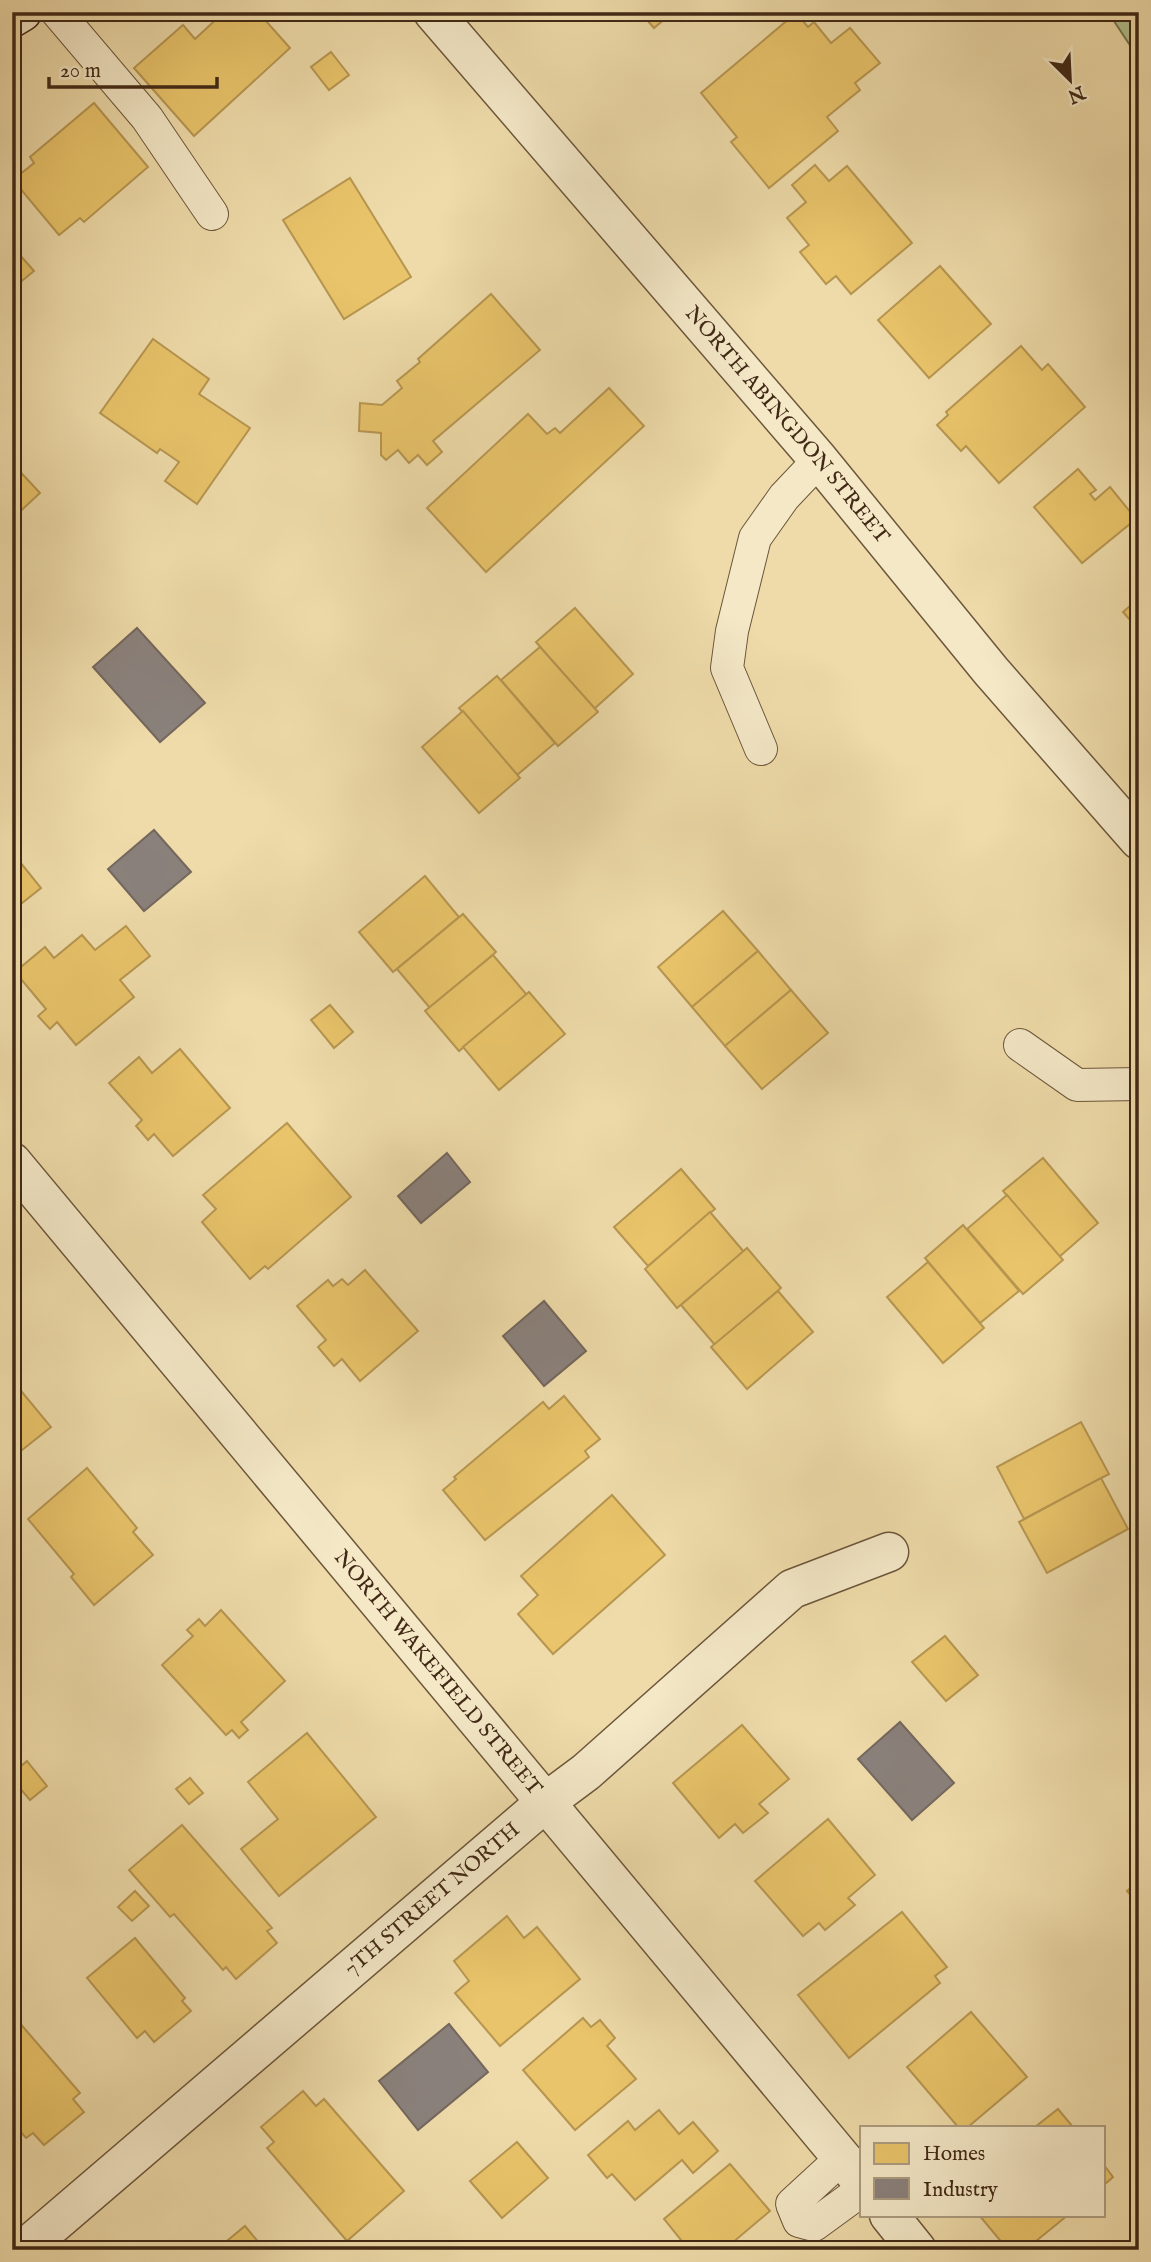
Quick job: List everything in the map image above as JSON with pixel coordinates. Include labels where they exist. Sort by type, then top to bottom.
[{"type":"street","points":[[12,18],[22,12]]},
{"type":"street","name":"NORTH ABINGDON STREET","points":[[433,12],[819,460],[991,671],[1139,840]]},
{"type":"street","name":"NORTH WAKEFIELD STREET","points":[[12,1163],[547,1801],[852,2170]]},
{"type":"street","name":"7TH STREET NORTH","points":[[23,2250],[547,1801],[586,1772],[792,1589],[890,1552]]},
{"type":"street","points":[[890,2216],[917,2250]]},
{"type":"lane","points":[[57,12],[148,118],[212,214]]},
{"type":"lane","points":[[761,749],[727,668],[732,631],[755,538],[784,497],[819,460]]},
{"type":"lane","points":[[1020,1045],[1077,1085],[1139,1084]]},
{"type":"lane","points":[[852,2170],[792,2204],[799,2221],[814,2225],[860,2191]]},
{"type":"green space","points":[[1108,12],[1139,12],[1139,59]]},
{"type":"building: Homes","points":[[224,12],[258,12],[290,48],[194,136],[134,68],[183,25],[195,39]]},
{"type":"building: Homes","points":[[640,12],[673,12],[654,28]]},
{"type":"building: Homes","points":[[796,13],[808,27],[814,22],[831,43],[850,28],[880,63],[855,83],[860,90],[827,117],[838,131],[769,188],[731,142],[737,137],[701,93]]},
{"type":"building: Homes","points":[[331,52],[349,75],[329,90],[311,67]]},
{"type":"building: Homes","points":[[94,103],[148,167],[84,222],[80,218],[59,235],[13,180],[34,163],[30,157]]},
{"type":"building: Homes","points":[[815,165],[829,181],[847,166],[912,243],[851,294],[836,276],[826,284],[800,252],[809,245],[787,218],[806,202],[792,185]]},
{"type":"building: Homes","points":[[350,178],[411,277],[344,319],[283,220]]},
{"type":"building: Homes","points":[[12,246],[34,271],[12,289]]},
{"type":"building: Homes","points":[[940,266],[991,324],[929,378],[878,320]]},
{"type":"building: Homes","points":[[491,294],[540,350],[433,441],[442,452],[427,465],[418,455],[409,463],[398,450],[386,460],[381,455],[381,433],[359,431],[360,403],[382,405],[402,388],[397,381],[420,362],[418,359]]},
{"type":"building: Homes","points":[[153,339],[209,379],[199,394],[250,428],[197,504],[165,481],[179,462],[160,449],[157,453],[100,413]]},
{"type":"building: Homes","points":[[1021,346],[1042,370],[1048,364],[1085,407],[999,483],[966,446],[961,451],[937,425],[948,415],[946,412]]},
{"type":"building: Homes","points":[[609,388],[644,426],[486,572],[427,508],[528,414],[547,434],[555,428],[560,433]]},
{"type":"building: Homes","points":[[12,463],[40,493],[12,519]]},
{"type":"building: Homes","points":[[1078,469],[1096,490],[1090,494],[1095,500],[1110,487],[1136,519],[1082,563],[1034,507]]},
{"type":"building: Homes","points":[[1139,598],[1139,630],[1123,612]]},
{"type":"building: Homes","points":[[575,608],[633,674],[594,709],[536,642]]},
{"type":"building: Homes","points":[[540,647],[598,712],[558,746],[501,680]]},
{"type":"building: Homes","points":[[497,676],[555,743],[517,775],[459,708]]},
{"type":"building: Homes","points":[[463,711],[520,778],[479,813],[422,747]]},
{"type":"building: Homes","points":[[12,852],[41,888],[12,911]]},
{"type":"building: Homes","points":[[425,876],[459,917],[393,972],[359,932]]},
{"type":"building: Homes","points":[[723,911],[758,951],[692,1007],[658,967]]},
{"type":"building: Homes","points":[[463,914],[496,952],[430,1008],[397,969]]},
{"type":"building: Homes","points":[[126,926],[150,956],[120,980],[134,997],[76,1045],[57,1022],[50,1029],[38,1016],[46,1009],[15,972],[45,947],[54,958],[82,935],[95,950]]},
{"type":"building: Homes","points":[[758,951],[791,990],[725,1046],[692,1007]]},
{"type":"building: Homes","points":[[493,955],[527,995],[459,1051],[425,1011]]},
{"type":"building: Homes","points":[[791,990],[828,1033],[762,1089],[725,1046]]},
{"type":"building: Homes","points":[[529,992],[565,1034],[499,1090],[463,1047]]},
{"type":"building: Homes","points":[[330,1005],[353,1032],[334,1048],[311,1020]]},
{"type":"building: Homes","points":[[180,1049],[230,1108],[173,1156],[154,1134],[148,1140],[136,1126],[142,1120],[109,1083],[139,1057],[152,1073]]},
{"type":"building: Homes","points":[[287,1123],[351,1197],[268,1269],[265,1266],[250,1279],[202,1222],[216,1209],[203,1195]]},
{"type":"building: Homes","points":[[1043,1158],[1098,1223],[1059,1257],[1003,1191]]},
{"type":"building: Homes","points":[[681,1169],[715,1209],[648,1266],[614,1227]]},
{"type":"building: Homes","points":[[1007,1195],[1063,1260],[1023,1294],[967,1229]]},
{"type":"building: Homes","points":[[710,1212],[744,1252],[677,1308],[645,1269]]},
{"type":"building: Homes","points":[[963,1225],[1019,1291],[980,1323],[925,1258]]},
{"type":"building: Homes","points":[[747,1248],[781,1288],[715,1345],[681,1305]]},
{"type":"building: Homes","points":[[928,1262],[984,1328],[943,1363],[887,1297]]},
{"type":"building: Homes","points":[[365,1270],[418,1331],[360,1381],[342,1359],[334,1366],[318,1347],[326,1340],[297,1306],[328,1280],[333,1286],[342,1279],[348,1285]]},
{"type":"building: Homes","points":[[778,1291],[813,1332],[747,1389],[711,1347]]},
{"type":"building: Homes","points":[[12,1380],[51,1427],[12,1458]]},
{"type":"building: Homes","points":[[564,1396],[600,1439],[585,1451],[589,1457],[485,1540],[443,1490],[456,1479],[454,1477],[543,1402],[549,1409]]},
{"type":"building: Homes","points":[[1081,1422],[1109,1474],[1024,1519],[997,1467]]},
{"type":"building: Homes","points":[[87,1468],[137,1528],[133,1532],[153,1555],[94,1605],[71,1577],[74,1574],[28,1519]]},
{"type":"building: Homes","points":[[1101,1478],[1128,1529],[1047,1573],[1019,1522]]},
{"type":"building: Homes","points":[[612,1495],[665,1555],[553,1654],[518,1614],[538,1595],[521,1576]]},
{"type":"building: Homes","points":[[221,1610],[285,1681],[241,1722],[248,1730],[239,1738],[232,1730],[226,1735],[162,1665],[193,1636],[187,1630],[199,1619],[205,1626]]},
{"type":"building: Homes","points":[[945,1636],[978,1675],[946,1701],[912,1662]]},
{"type":"building: Homes","points":[[742,1725],[789,1779],[759,1804],[768,1813],[743,1833],[735,1824],[719,1838],[673,1783]]},
{"type":"building: Homes","points":[[307,1733],[376,1817],[279,1896],[241,1849],[278,1819],[248,1782]]},
{"type":"building: Homes","points":[[27,1761],[47,1786],[30,1800],[12,1779],[12,1774]]},
{"type":"building: Homes","points":[[190,1778],[203,1793],[189,1804],[176,1789]]},
{"type":"building: Homes","points":[[828,1819],[875,1875],[848,1898],[855,1905],[825,1930],[819,1923],[803,1936],[755,1881]]},
{"type":"building: Homes","points":[[182,1825],[272,1928],[267,1931],[277,1943],[236,1979],[226,1967],[223,1970],[174,1914],[170,1917],[129,1870]]},
{"type":"building: Homes","points":[[1139,1880],[1139,1904],[1127,1891]]},
{"type":"building: Homes","points":[[135,1891],[149,1906],[132,1921],[118,1907]]},
{"type":"building: Homes","points":[[902,1912],[947,1967],[935,1976],[940,1983],[849,2058],[798,1995]]},
{"type":"building: Homes","points":[[507,1916],[524,1938],[537,1927],[580,1979],[500,2046],[455,1993],[469,1981],[454,1961]]},
{"type":"building: Homes","points":[[135,1938],[185,1998],[182,2001],[191,2011],[154,2042],[145,2031],[137,2038],[87,1978]]},
{"type":"building: Homes","points":[[971,2012],[1027,2077],[969,2126],[957,2126],[907,2067]]},
{"type":"building: Homes","points":[[12,2014],[80,2093],[73,2099],[84,2112],[44,2145],[33,2133],[26,2138],[12,2122]]},
{"type":"building: Homes","points":[[583,2018],[591,2027],[600,2020],[615,2038],[607,2046],[636,2079],[575,2130],[523,2070]]},
{"type":"building: Homes","points":[[303,2091],[316,2106],[324,2099],[404,2191],[347,2241],[267,2148],[274,2142],[261,2127]]},
{"type":"building: Homes","points":[[1058,2109],[1072,2126],[1036,2126]]},
{"type":"building: Homes","points":[[659,2110],[679,2134],[693,2122],[718,2151],[693,2173],[682,2160],[635,2200],[612,2174],[607,2178],[588,2155],[628,2121],[635,2130]]},
{"type":"building: Homes","points":[[517,2142],[548,2178],[502,2218],[470,2181]]},
{"type":"building: Homes","points":[[730,2164],[770,2211],[732,2243],[738,2250],[689,2250],[664,2219]]},
{"type":"building: Homes","points":[[1106,2168],[1113,2177],[1106,2183]]},
{"type":"building: Homes","points":[[980,2216],[1067,2216],[1025,2250],[1008,2250]]},
{"type":"building: Homes","points":[[245,2226],[265,2250],[216,2250]]},
{"type":"building: Industry","points":[[137,628],[205,703],[160,742],[93,667]]},
{"type":"building: Industry","points":[[154,830],[191,872],[144,911],[108,869]]},
{"type":"building: Industry","points":[[447,1153],[470,1182],[421,1223],[398,1196]]},
{"type":"building: Industry","points":[[544,1301],[586,1351],[544,1386],[503,1336]]},
{"type":"building: Industry","points":[[900,1722],[954,1783],[912,1820],[858,1759]]},
{"type":"building: Industry","points":[[449,2024],[488,2072],[418,2130],[379,2081]]}]
